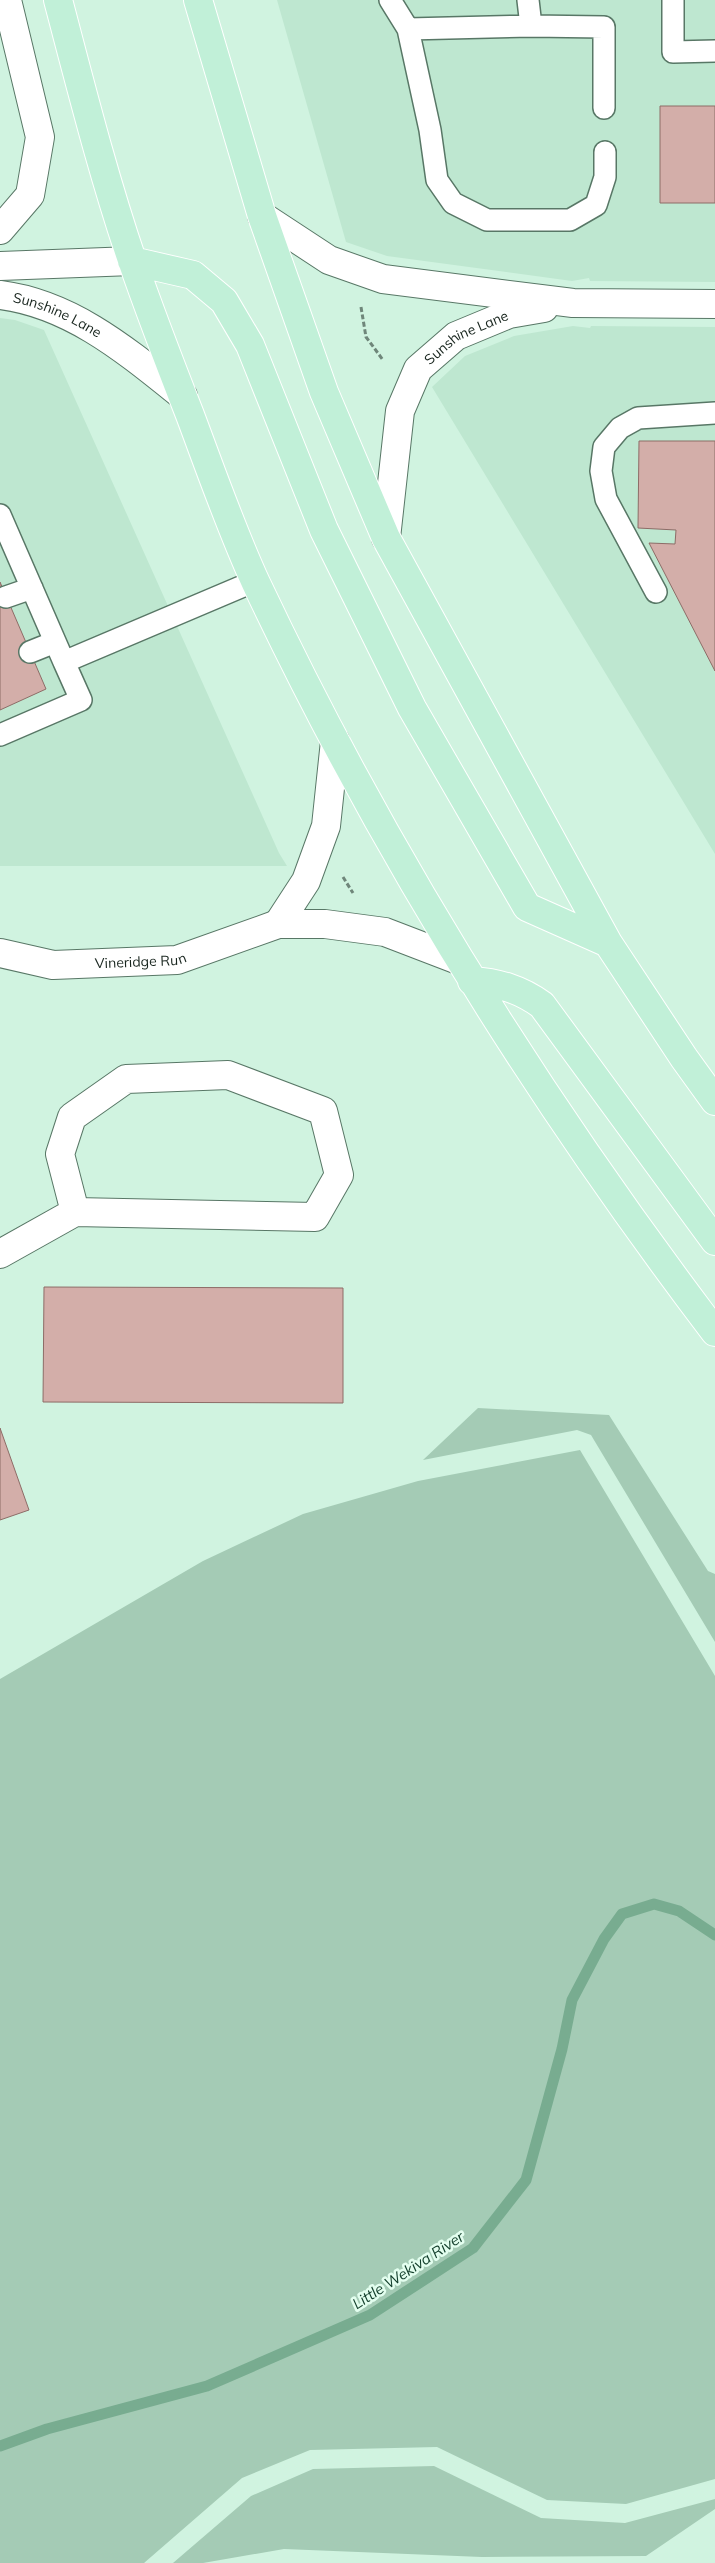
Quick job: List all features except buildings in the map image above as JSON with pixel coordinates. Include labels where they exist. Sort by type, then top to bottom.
[{"type":"main road","points":[[58,0],[98,152],[132,261],[255,581],[335,741],[465,970],[638,1231],[715,1332]]},
{"type":"main road","points":[[198,0],[262,216],[324,392],[386,538],[608,943],[715,1101]]},
{"type":"main road","points":[[132,261],[193,275],[224,301],[250,345],[324,530],[390,664],[412,708],[527,907],[608,943]]},
{"type":"main road","points":[[465,970],[525,992],[542,1005],[715,1241]]},
{"type":"street","points":[[0,230],[30,195],[40,137],[7,0]]},
{"type":"street","name":"Sunshine Lane","points":[[262,216],[329,260],[384,279],[573,303],[715,304]]},
{"type":"street","points":[[0,266],[132,261]]},
{"type":"street","name":"Sunshine Lane","points":[[0,295],[20,298],[77,319],[125,350],[183,396]]},
{"type":"street","name":"Sunshine Lane","points":[[386,538],[400,411],[418,368],[456,336],[509,314],[573,303]]},
{"type":"street","points":[[278,924],[306,881],[326,826],[335,741]]},
{"type":"street","name":"Vineridge Run","points":[[0,952],[53,965],[177,960],[278,924],[325,924],[385,932],[465,970]]},
{"type":"street","points":[[0,1254],[74,1212],[315,1217],[339,1175],[323,1111],[228,1075],[126,1079],[72,1117],[60,1154],[74,1212]]},
{"type":"lane","points":[[390,0],[408,29],[430,130],[437,180],[453,203],[487,220],[570,220],[596,205],[605,177],[605,152]]},
{"type":"lane","points":[[528,0],[531,26]]},
{"type":"lane","points":[[673,0],[672,52],[715,51]]},
{"type":"lane","points":[[408,29],[531,26],[604,27],[604,108]]},
{"type":"lane","points":[[656,592],[606,500],[601,471],[604,447],[620,428],[638,418],[715,413]]},
{"type":"lane","points":[[0,515],[81,700],[0,735]]},
{"type":"lane","points":[[64,662],[255,581]]},
{"type":"lane","points":[[6,598],[32,588]]},
{"type":"lane","points":[[30,652],[55,642]]},
{"type":"path","points":[[360,301],[366,337],[383,360]]},
{"type":"path","points":[[342,874],[355,897]]},
{"type":"shaded area","points":[[277,0],[715,0],[715,282],[590,281],[589,278],[572,281],[387,256],[346,242]]},
{"type":"shaded area","points":[[0,318],[15,320],[44,330],[279,853],[287,866],[0,866]]},
{"type":"shaded area","points":[[573,326],[590,328],[591,326],[715,327],[715,854],[432,387],[465,356],[514,336]]},
{"type":"shaded area","points":[[478,1408],[609,1415],[708,1571],[715,1574],[715,1642],[591,1435],[577,1430],[423,1460]]},
{"type":"shaded area","points":[[580,1450],[715,1676],[715,2479],[626,2504],[547,2500],[437,2447],[310,2450],[242,2478],[144,2563],[0,2563],[0,1679],[203,1561],[303,1514],[418,1481]]},
{"type":"shaded area","points":[[434,2466],[541,2518],[625,2523],[715,2499],[715,2509],[646,2556],[482,2557],[284,2549],[203,2563],[173,2563],[251,2496],[313,2469]]},
{"type":"waterway","name":"Little Wekiva River","points":[[0,2446],[47,2429],[207,2386],[370,2315],[473,2248],[526,2180],[562,2049],[572,2000],[604,1939],[622,1914],[654,1904],[679,1911],[715,1935]]}]
